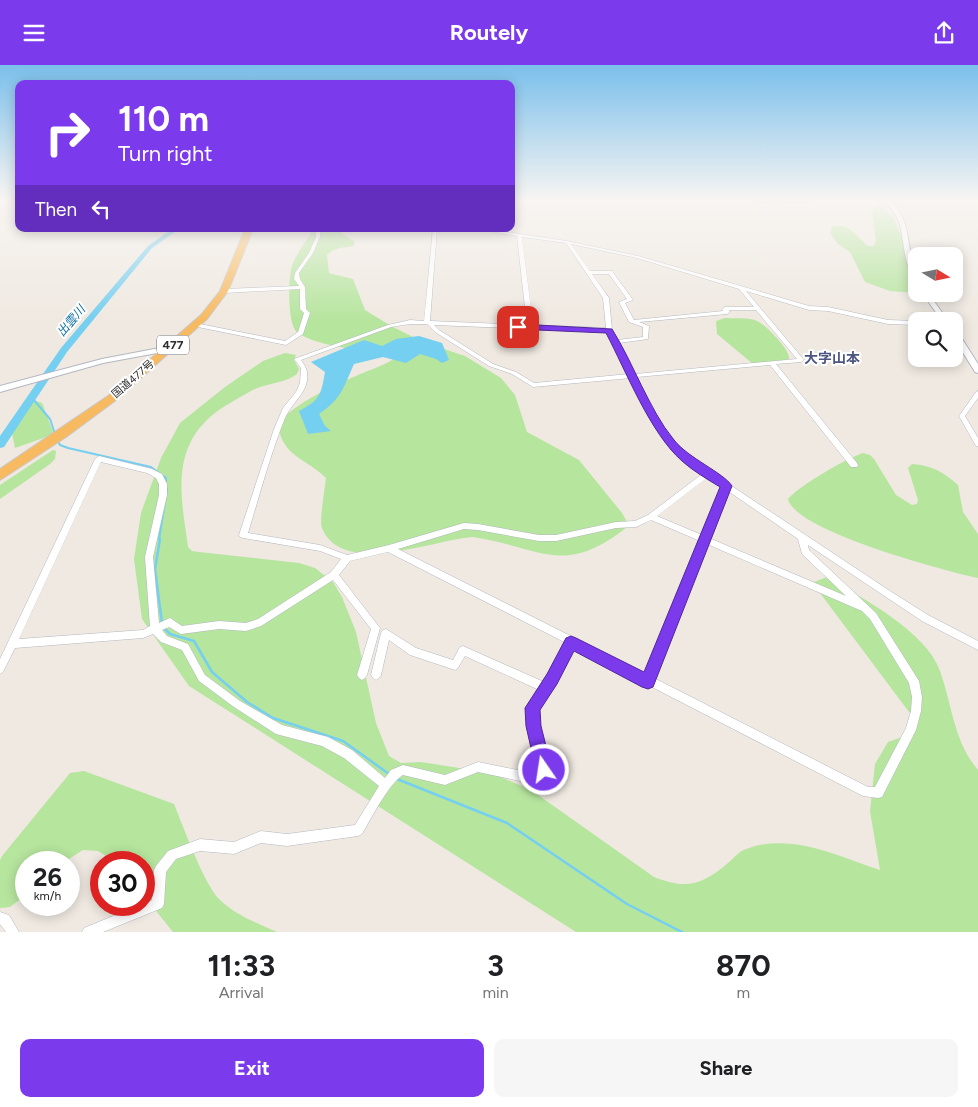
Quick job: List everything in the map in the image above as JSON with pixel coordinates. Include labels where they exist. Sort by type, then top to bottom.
[{"type":"highway","name":"国道477号","points":[[0,475],[62,435],[112,398],[213,308],[224,291],[245,239]]},
{"type":"street","points":[[195,325],[286,343],[301,333],[307,313],[304,309],[302,287],[297,279],[297,273],[311,253],[317,239]]},
{"type":"street","points":[[434,239],[427,321],[437,331],[492,365],[514,373],[534,385],[801,360],[741,288]]},
{"type":"street","points":[[520,239],[530,327]]},
{"type":"street","points":[[552,239],[638,257],[809,308],[828,309],[888,323],[908,323]]},
{"type":"street","points":[[905,239],[908,255]]},
{"type":"street","points":[[567,242],[606,298],[609,330],[635,376],[659,426],[686,459],[925,618],[978,646]]},
{"type":"street","points":[[588,273],[610,271],[630,300],[622,302],[632,321],[646,326],[646,339],[617,342]]},
{"type":"street","points":[[224,291],[302,287]]},
{"type":"street","points":[[632,321],[727,312],[725,309],[757,308]]},
{"type":"street","points":[[609,330],[427,321],[410,322],[390,326],[297,359],[304,368],[302,387],[298,397],[283,415],[243,535],[320,548],[347,558],[464,526],[539,538],[556,538],[616,525],[636,524],[651,517],[707,474]]},
{"type":"street","points":[[963,347],[978,370]]},
{"type":"street","points":[[0,389],[118,357],[170,348]]},
{"type":"street","points":[[771,362],[854,465]]},
{"type":"street","points":[[978,393],[962,416],[978,444]]},
{"type":"street","points":[[0,669],[98,459],[149,471],[159,476],[163,483],[163,495],[150,548],[149,563],[160,627],[164,639],[185,647],[202,678],[238,704],[280,730],[324,741],[348,753],[390,781]]},
{"type":"street","points":[[648,682],[726,486]]},
{"type":"street","points":[[651,517],[865,609]]},
{"type":"street","points":[[389,548],[571,643],[867,792],[878,793],[911,730],[916,711],[917,697],[914,681],[865,609],[805,552],[802,537]]},
{"type":"street","points":[[12,644],[143,634],[170,622],[181,630],[219,625],[246,627],[261,622],[334,575],[347,558]]},
{"type":"street","points":[[334,575],[376,628],[362,675]]},
{"type":"street","points":[[376,675],[386,633],[413,652],[455,665],[463,650],[547,688]]},
{"type":"street","points":[[92,931],[158,904],[160,870],[172,855],[200,845],[234,848],[261,837],[287,841],[358,830],[390,781],[403,770],[445,780],[478,767],[534,779],[544,770],[534,726],[533,708],[547,688],[571,643]]},
{"type":"street","points":[[0,918],[5,919],[13,932]]},
{"type":"green space","points":[[306,239],[351,239],[355,242],[353,246],[336,249],[327,255],[329,273],[353,279],[365,310],[391,326],[423,342],[465,356],[501,378],[515,395],[527,432],[579,460],[622,513],[627,522],[627,527],[605,542],[585,551],[568,555],[534,552],[473,537],[391,552],[369,553],[349,551],[333,543],[321,524],[326,478],[289,449],[280,433],[278,422],[295,408],[315,396],[392,360],[393,355],[344,348],[319,342],[298,333],[294,329],[290,312],[289,291],[292,266]]},
{"type":"green space","points":[[835,239],[861,239],[868,246],[874,246],[876,239],[903,239],[908,252],[908,292],[890,291],[865,282],[850,252]]},
{"type":"green space","points":[[725,318],[750,319],[761,323],[782,344],[789,355],[789,359],[764,365],[753,364],[717,334],[716,321]]},
{"type":"green space","points":[[285,353],[296,355],[294,360],[299,369],[297,374],[286,380],[256,388],[224,407],[209,418],[197,432],[188,447],[182,479],[182,495],[188,547],[192,551],[299,563],[315,568],[333,582],[342,597],[356,632],[376,723],[389,756],[401,763],[421,762],[491,773],[531,790],[654,877],[666,881],[685,884],[702,881],[743,850],[763,844],[780,843],[814,848],[880,870],[870,811],[875,764],[888,742],[905,736],[912,716],[814,585],[814,582],[827,577],[874,605],[907,629],[933,656],[940,671],[954,723],[970,759],[978,770],[978,932],[576,932],[189,686],[142,619],[134,559],[141,513],[161,458],[180,423],[225,387],[263,361]]},
{"type":"green space","points":[[33,400],[42,403],[53,432],[52,435],[15,448],[12,433]]},
{"type":"green space","points":[[53,450],[56,451],[55,459],[50,464],[0,499],[0,485]]},
{"type":"green space","points":[[863,453],[870,455],[874,459],[896,495],[912,505],[917,504],[918,500],[908,468],[912,464],[937,470],[948,476],[958,485],[963,512],[978,534],[978,578],[905,558],[842,536],[816,524],[797,511],[788,499],[802,487],[824,473],[846,460]]},
{"type":"green space","points":[[84,771],[174,804],[188,840],[213,892],[225,905],[239,914],[277,932],[173,932],[155,910],[155,851],[15,851],[15,903],[10,907],[0,908],[0,860],[2,856],[70,773]]},
{"type":"water","points":[[419,336],[442,343],[449,360],[442,363],[420,354],[406,363],[383,357],[354,364],[344,386],[333,403],[319,414],[325,426],[331,431],[308,434],[299,411],[315,400],[321,392],[325,372],[311,362],[364,340],[382,346],[396,339]]},
{"type":"waterway","name":"出雲川","points":[[0,444],[64,350],[150,247],[161,239]]},
{"type":"waterway","points":[[33,399],[50,419],[55,434]]},
{"type":"waterway","points":[[58,441],[60,445],[68,448],[151,467],[166,478],[166,484]]},
{"type":"waterway","points":[[159,540],[167,489]]},
{"type":"waterway","points":[[160,539],[155,569],[162,623]]},
{"type":"waterway","points":[[163,627],[170,634],[194,641],[212,672],[247,702],[273,718],[343,741],[389,774]]},
{"type":"waterway","points":[[397,779],[507,823],[627,904],[682,932]]},
{"type":"district","name":"大字山本","points":[[832,358]]},
{"type":"route","points":[[518,327],[609,330],[647,399],[659,426],[671,443],[686,459],[726,486],[648,682],[571,643],[547,688],[533,708],[534,726],[544,770]]}]
